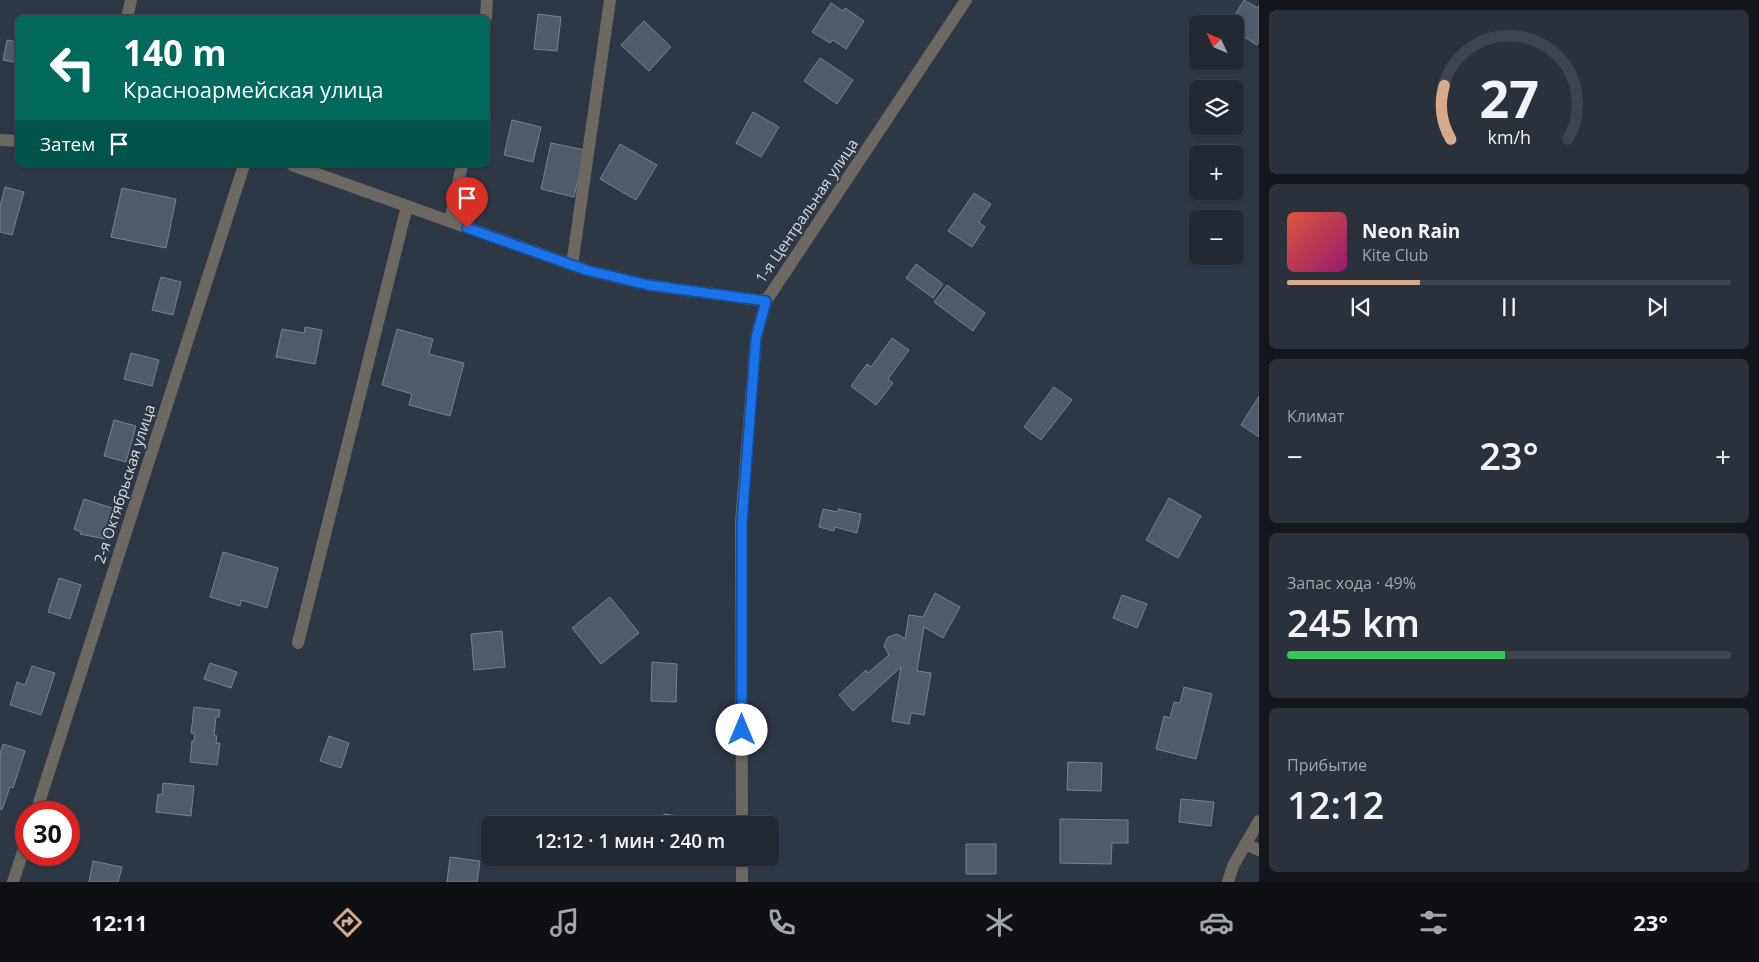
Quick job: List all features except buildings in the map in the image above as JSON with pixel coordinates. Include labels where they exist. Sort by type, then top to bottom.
[{"type":"street","points":[[128,15],[131,0]]},
{"type":"street","points":[[486,15],[487,0]]},
{"type":"street","points":[[572,265],[610,0]]},
{"type":"street","name":"1-я Центральная улица","points":[[742,816],[742,522],[756,338],[766,301],[966,0]]},
{"type":"street","points":[[0,140],[15,141]]},
{"type":"street","name":"2-я Октябрьская улица","points":[[40,801],[243,167]]},
{"type":"street","points":[[298,167],[572,265],[648,285],[766,301]]},
{"type":"street","points":[[450,221],[462,167]]},
{"type":"street","points":[[298,643],[407,206]]},
{"type":"street","points":[[1228,882],[1233,866],[1259,820]]},
{"type":"street","points":[[1245,844],[1259,850]]},
{"type":"street","points":[[13,882],[18,866]]},
{"type":"street","points":[[742,866],[742,882]]},
{"type":"route","points":[[467,228],[586,270],[648,285],[766,301],[756,338],[750,394],[742,522],[742,730]]}]
